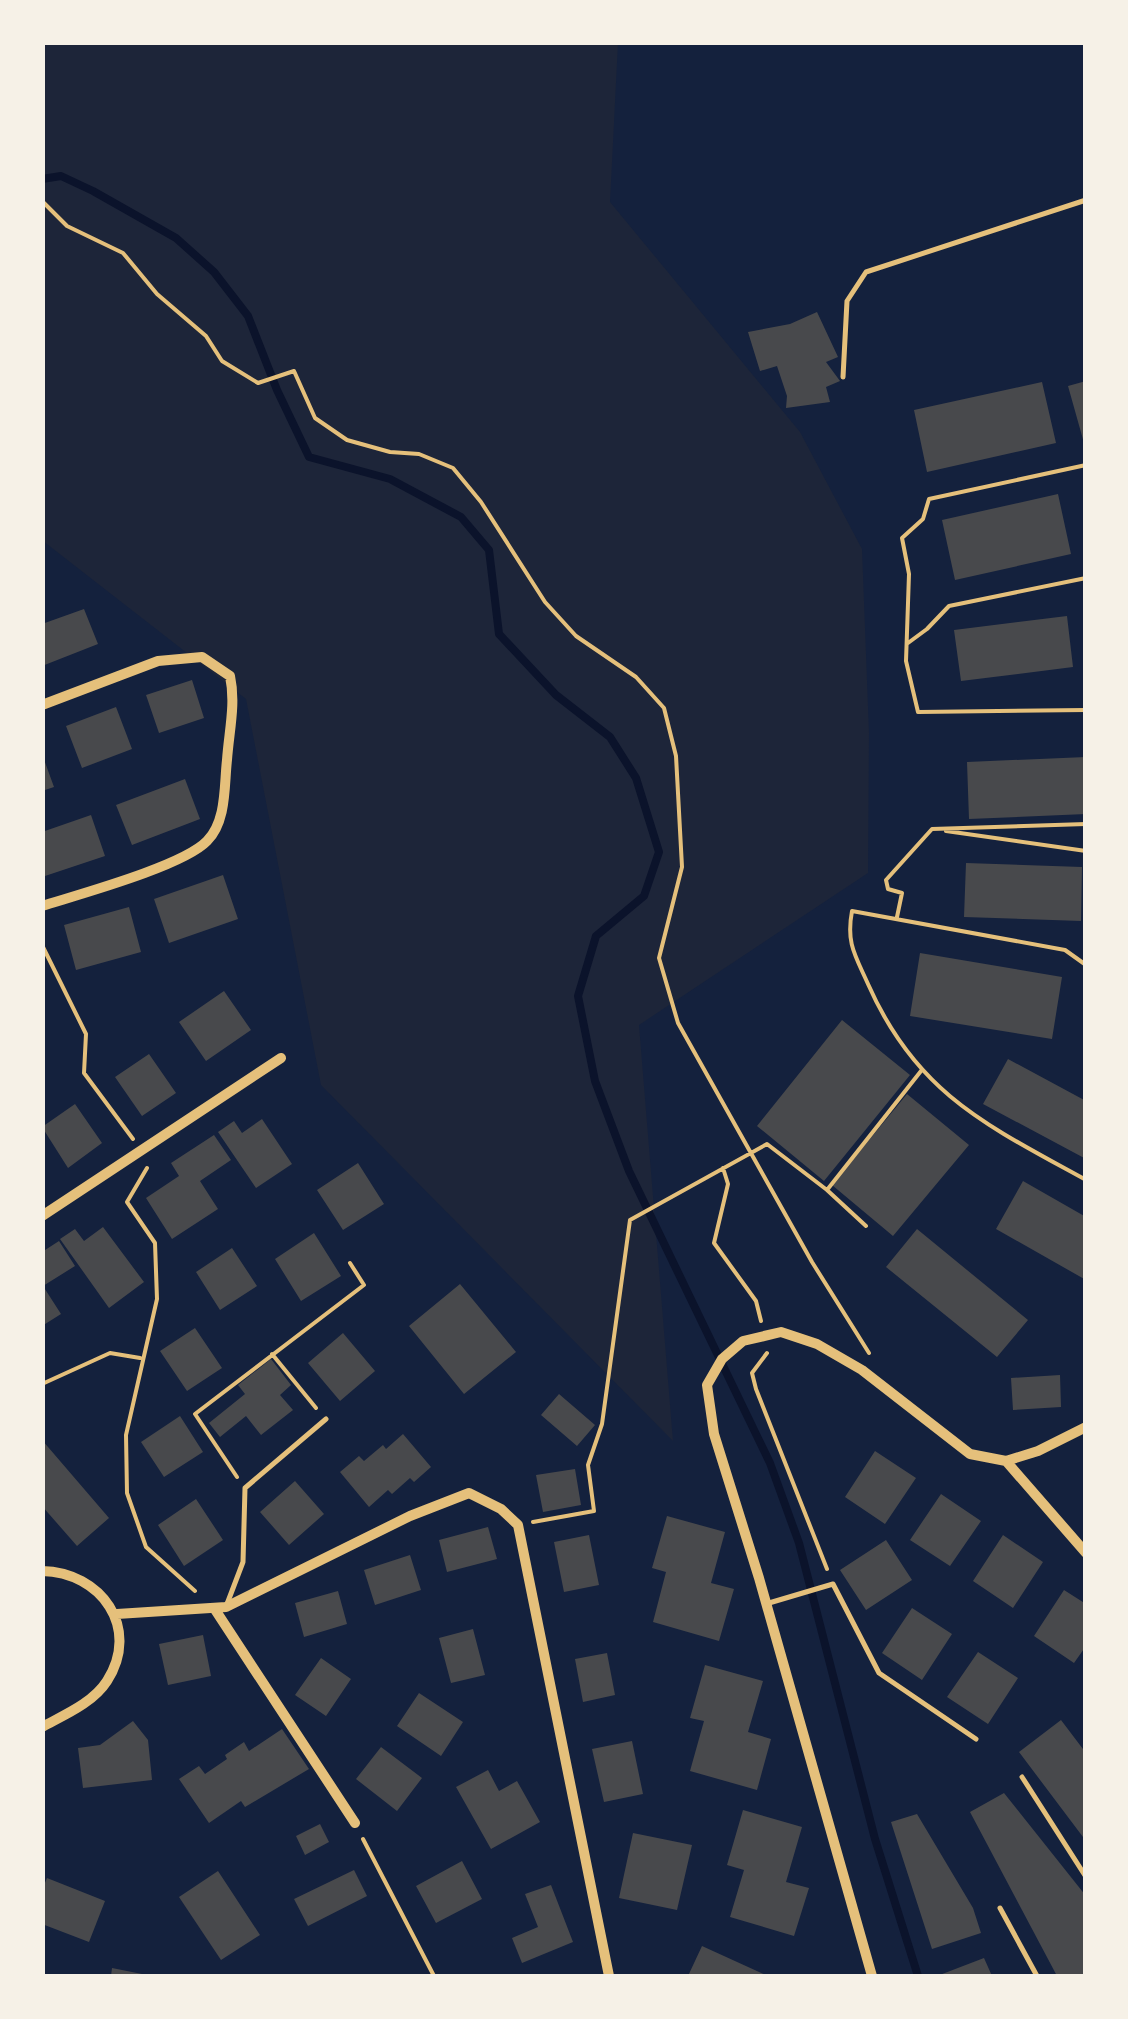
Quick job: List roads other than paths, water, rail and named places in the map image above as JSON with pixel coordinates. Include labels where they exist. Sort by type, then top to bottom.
[{"type":"street","points":[[42,705],[158,661],[202,657],[230,676],[236,700],[230,721],[222,815],[208,841],[174,861],[42,906]]},
{"type":"street","points":[[42,1216],[281,1058]]},
{"type":"street","points":[[872,1976],[714,1434],[707,1385],[722,1359],[743,1341],[781,1332],[818,1344],[862,1370],[970,1454],[1006,1460],[1038,1451],[1086,1428]]},
{"type":"street","points":[[1006,1460],[1086,1553]]},
{"type":"street","points":[[116,1614],[220,1607],[410,1516],[469,1493],[501,1510],[518,1525],[610,1976]]},
{"type":"street","points":[[42,1571],[57,1572],[89,1584],[104,1596],[116,1614],[120,1645],[108,1681],[96,1694],[42,1727]]},
{"type":"street","points":[[220,1607],[355,1824]]},
{"type":"lane","points":[[843,377],[846,301],[866,272],[1086,200]]},
{"type":"lane","points":[[220,1607],[243,1562],[245,1488],[326,1419]]},
{"type":"lane","points":[[766,1604],[833,1584],[878,1673],[976,1739]]},
{"type":"lane","points":[[1022,1777],[1086,1877]]},
{"type":"lane","points":[[1000,1908],[1037,1976]]},
{"type":"waterway","points":[[42,179],[61,176],[93,191],[176,238],[214,272],[248,316],[309,457],[390,479],[461,517],[489,550],[499,634],[556,695],[610,737],[636,778],[659,852],[644,896],[596,936],[578,996],[595,1081],[629,1171],[770,1463],[799,1543],[875,1839],[918,1976]]}]
